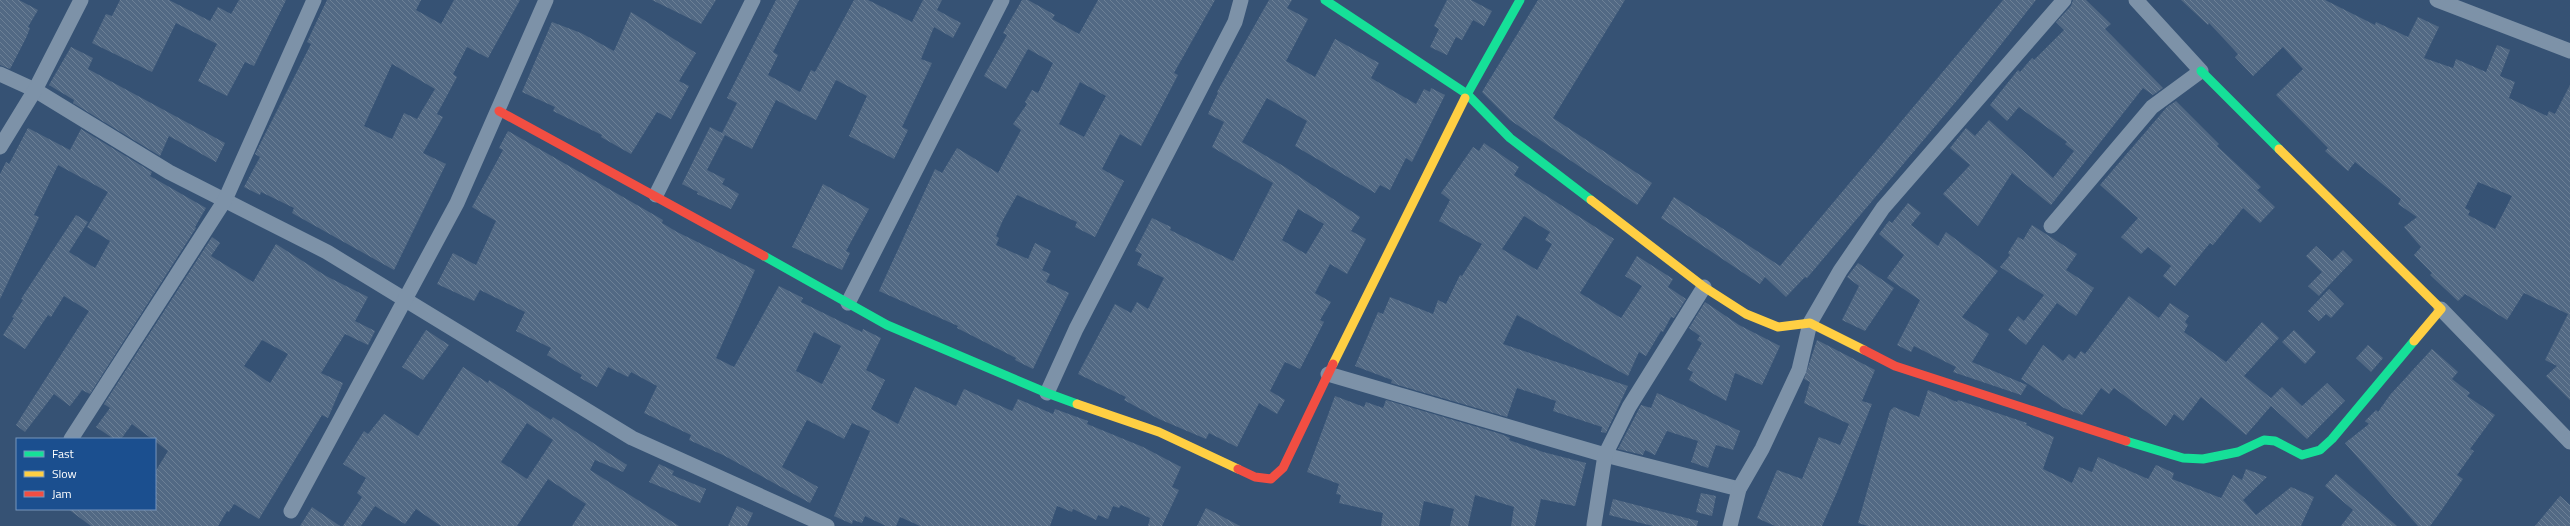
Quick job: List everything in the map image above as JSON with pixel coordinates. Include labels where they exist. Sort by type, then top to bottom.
[{"type":"street","points":[[0,147],[35,90],[81,0]]},
{"type":"street","points":[[71,438],[225,200],[314,0]]},
{"type":"street","points":[[291,511],[457,203],[499,111],[546,0]]},
{"type":"street","points":[[656,195],[753,0]]},
{"type":"street","points":[[848,303],[1002,0]]},
{"type":"street","points":[[1047,393],[1076,329],[1235,22],[1241,0]]},
{"type":"street","points":[[1325,0],[1467,94],[1510,138],[1704,287],[1746,314],[1778,327],[1810,323],[1895,366],[2101,434],[2183,458],[2203,458],[2238,452],[2264,440],[2275,440],[2302,455],[2320,450],[2332,439],[2441,309]]},
{"type":"street","points":[[499,111],[656,195],[887,325],[1047,393],[1159,432],[1255,477],[1271,480],[1283,468],[1293,450],[1328,374],[1467,94],[1520,0]]},
{"type":"street","points":[[1730,526],[1739,489],[1762,449],[1799,370],[1810,323],[1840,271],[1883,208],[2064,0]]},
{"type":"street","points":[[2136,0],[2201,71],[2441,309],[2570,442]]},
{"type":"street","points":[[2437,0],[2570,51]]},
{"type":"street","points":[[2050,226],[2152,107],[2201,71]]},
{"type":"street","points":[[0,74],[35,90],[169,172],[327,252],[632,438],[827,526]]},
{"type":"street","points":[[1594,525],[1606,455],[1629,407],[1704,287]]},
{"type":"street","points":[[1328,374],[1606,455],[1739,489]]},
{"type":"building","points":[[0,0],[19,0],[38,10],[28,27],[30,28],[26,38],[10,69],[0,65]]},
{"type":"building","points":[[120,0],[169,0],[210,21],[218,7],[231,14],[239,0],[286,0],[254,66],[245,62],[227,96],[198,81],[217,44],[176,23],[152,72],[92,43],[106,14],[112,16]]},
{"type":"building","points":[[327,0],[421,0],[416,10],[441,24],[454,0],[520,0],[488,58],[467,47],[453,74],[457,77],[437,114],[443,117],[423,153],[446,164],[394,270],[292,213],[294,208],[261,192],[260,195],[244,187],[260,157],[255,154],[311,44],[307,42]],"holes":[[[392,64],[435,89],[417,119],[404,113],[392,139],[364,126]]]},
{"type":"building","points":[[652,0],[716,0],[701,24]]},
{"type":"building","points":[[776,0],[799,0],[773,52],[778,55],[768,75],[800,92],[811,70],[815,72],[854,0],[868,0],[912,22],[923,0],[942,0],[937,10],[961,23],[953,38],[934,27],[921,59],[932,63],[902,127],[908,130],[894,159],[849,136],[867,96],[836,80],[816,120],[776,100],[752,149],[725,135],[707,170],[725,179],[722,184],[739,194],[731,209],[697,194],[698,192],[682,184],[710,127],[722,133],[737,103],[727,98]]},
{"type":"building","points":[[1022,0],[1028,0],[1055,15],[1052,19],[1079,34],[1098,0],[1215,0],[1174,73],[1178,75],[1141,146],[1120,134],[1102,169],[1124,181],[1095,237],[1075,227],[1077,222],[1017,195],[1003,220],[996,236],[999,238],[996,245],[1028,259],[1035,243],[1051,251],[1042,270],[1050,274],[1046,282],[1069,293],[1033,369],[1015,360],[1016,358],[957,328],[958,326],[879,291],[935,169],[942,173],[957,148],[998,173],[1021,130],[1013,124],[1027,104],[1025,102],[1032,90],[1038,93],[1053,63],[1028,49],[1006,89],[984,76],[1007,35],[1003,33]],"holes":[[[1080,82],[1106,96],[1084,137],[1059,124]]]},
{"type":"building","points":[[1269,0],[1292,0],[1287,8],[1308,19],[1286,61],[1315,77],[1335,39],[1379,63],[1371,78],[1416,104],[1424,89],[1430,92],[1431,88],[1445,95],[1412,162],[1406,158],[1390,190],[1380,185],[1375,193],[1295,146],[1307,121],[1267,98],[1242,142],[1285,167],[1360,217],[1351,231],[1366,239],[1347,274],[1330,264],[1315,293],[1331,302],[1320,320],[1324,322],[1300,369],[1285,362],[1270,391],[1285,400],[1277,414],[1259,403],[1237,447],[1209,433],[1206,439],[1159,419],[1124,400],[1126,397],[1078,374],[1115,304],[1131,313],[1137,302],[1148,309],[1164,278],[1137,265],[1142,254],[1135,251],[1152,218],[1171,227],[1170,230],[1233,261],[1273,183],[1212,147],[1224,122],[1208,114],[1218,93],[1217,92]],"holes":[[[1298,209],[1324,224],[1306,254],[1282,240]]]},
{"type":"building","points":[[1447,0],[1471,0],[1492,11],[1484,26],[1473,20],[1462,40],[1456,37],[1447,55],[1430,47],[1439,29],[1434,26]]},
{"type":"building","points":[[1538,0],[1625,0],[1553,118],[1652,183],[1637,205],[1510,120],[1482,92]]},
{"type":"building","points":[[2003,0],[2036,0],[1959,98],[1807,278],[1805,277],[1786,297],[1765,277],[1760,284],[1661,218],[1674,197],[1780,266]]},
{"type":"building","points":[[2073,0],[2086,0],[2111,24],[2105,29],[2163,88],[2153,95],[2143,88],[2051,205],[2012,173],[1978,226],[1943,194],[1970,165],[1950,148],[1966,128],[1975,136],[1989,120],[2053,178],[2074,151],[2065,144],[2067,142],[2019,107],[2007,121],[1990,105],[2018,70],[2020,72],[2032,58],[2034,60],[2064,30],[2056,22],[2071,6]]},
{"type":"building","points":[[2181,0],[2325,0],[2375,25],[2376,22],[2408,37],[2418,17],[2439,27],[2424,58],[2453,68],[2456,59],[2486,72],[2497,45],[2510,50],[2500,76],[2515,82],[2509,98],[2547,116],[2549,111],[2555,114],[2570,85],[2570,400],[2546,376],[2557,366],[2545,360],[2568,314],[2524,293],[2507,320],[2465,294],[2458,301],[2430,275],[2432,273],[2414,255],[2421,247],[2404,227],[2417,217],[2398,204],[2401,199],[2355,162],[2348,171],[2325,151],[2328,148],[2276,95],[2303,69],[2283,47],[2253,76],[2235,57],[2238,54],[2209,23],[2208,25]],"holes":[[[2478,182],[2512,196],[2495,229],[2468,215],[2470,211],[2465,208]]]},
{"type":"building","points":[[631,12],[696,53],[679,81],[689,86],[671,119],[657,112],[631,154],[601,137],[602,135],[553,111],[555,107],[522,92],[552,22],[581,33],[614,51]]},
{"type":"building","points":[[71,47],[93,58],[88,69],[225,143],[216,162],[169,136],[160,156],[73,103],[74,100],[49,85]]},
{"type":"building","points":[[2176,101],[2219,144],[2217,146],[2261,187],[2257,190],[2275,207],[2260,223],[2243,208],[2213,245],[2210,243],[2175,286],[2163,276],[2171,266],[2148,247],[2141,254],[2121,237],[2138,218],[2100,185],[2167,107]]},
{"type":"building","points":[[28,128],[70,150],[81,129],[152,172],[150,176],[206,208],[195,227],[196,228],[90,394],[82,390],[70,406],[54,394],[25,432],[16,425],[89,311],[64,296],[51,317],[48,315],[25,349],[3,335],[23,300],[21,299],[76,215],[88,222],[69,252],[95,268],[110,241],[87,227],[108,192],[58,165],[34,215],[39,217],[0,299],[0,174],[6,162],[9,164]]},
{"type":"building","points":[[508,131],[663,220],[662,223],[677,232],[755,270],[716,358],[734,367],[779,286],[803,298],[801,302],[862,332],[863,329],[881,338],[866,370],[885,380],[871,409],[898,424],[915,387],[956,406],[964,389],[1012,411],[1018,399],[1053,414],[1055,409],[1088,421],[1087,424],[1143,447],[1181,467],[1172,487],[1179,490],[1162,526],[1148,526],[1150,518],[1121,505],[1119,508],[1113,506],[1108,519],[1098,515],[1096,520],[1073,509],[1072,512],[1057,506],[1050,526],[920,526],[900,517],[896,526],[886,526],[865,516],[862,523],[853,520],[852,524],[834,516],[870,431],[852,423],[844,439],[807,420],[782,467],[818,487],[810,503],[723,455],[689,440],[691,435],[644,413],[657,386],[631,372],[628,377],[608,367],[597,387],[580,378],[582,375],[547,355],[551,348],[516,331],[525,312],[480,290],[474,301],[437,284],[453,253],[476,265],[496,221],[472,207],[503,150],[499,148]],"holes":[[[814,332],[841,346],[822,384],[796,371]]]},
{"type":"building","points":[[1484,143],[1519,167],[1514,175],[1614,239],[1580,293],[1621,318],[1642,286],[1625,276],[1637,256],[1673,279],[1668,287],[1686,299],[1674,318],[1671,317],[1663,332],[1661,331],[1646,356],[1639,352],[1628,376],[1517,315],[1503,344],[1628,386],[1606,433],[1601,432],[1602,427],[1553,411],[1556,401],[1517,388],[1507,417],[1391,383],[1392,380],[1355,366],[1378,312],[1383,314],[1390,297],[1433,314],[1438,300],[1446,304],[1460,275],[1462,276],[1482,244],[1439,221],[1450,200],[1441,193],[1473,147],[1479,151]],"holes":[[[1524,216],[1550,232],[1545,240],[1552,244],[1537,270],[1502,249]]]},
{"type":"building","points":[[823,184],[869,209],[846,251],[850,253],[842,270],[792,247]]},
{"type":"building","points":[[1908,203],[1921,213],[1911,225],[1938,246],[1946,232],[1998,271],[1962,317],[1989,334],[1972,362],[2027,385],[2021,395],[1953,372],[1956,367],[1914,346],[1911,352],[1897,345],[1920,300],[1887,278],[1904,255],[1879,234],[1889,221],[1892,223]]},
{"type":"building","points":[[2032,225],[2077,254],[2066,270],[2094,288],[2076,316],[2057,303],[2026,345],[2008,330],[2018,316],[2024,321],[2044,295],[2000,267],[2010,255],[2008,253],[2018,237],[2023,240]]},
{"type":"building","points":[[212,237],[220,243],[211,256],[253,282],[276,244],[326,276],[368,297],[355,321],[375,331],[368,345],[345,334],[321,373],[343,383],[328,418],[322,415],[259,519],[234,504],[229,512],[227,511],[218,526],[91,526],[69,510],[156,510],[156,470],[168,451],[156,442],[156,438],[151,438],[132,424],[122,438],[112,438],[96,427],[110,408],[104,404]],"holes":[[[262,340],[288,354],[270,383],[244,366]]]},
{"type":"building","points":[[2316,246],[2332,261],[2343,250],[2353,260],[2319,296],[2308,286],[2322,272],[2306,256]]},
{"type":"building","points":[[1858,263],[1894,288],[1865,331],[1842,320],[1859,286],[1847,277]]},
{"type":"building","points":[[2329,289],[2344,304],[2331,318],[2326,314],[2319,321],[2308,311]]},
{"type":"building","points":[[2129,296],[2159,318],[2170,303],[2189,316],[2185,322],[2188,325],[2184,332],[2226,362],[2262,322],[2279,338],[2244,376],[2271,398],[2282,387],[2302,406],[2327,383],[2345,401],[2307,439],[2271,406],[2246,435],[2201,397],[2183,421],[2174,414],[2166,426],[2114,388],[2109,394],[2101,388],[2082,415],[2064,408],[2021,379],[2043,345],[2063,361],[2069,354],[2075,359],[2081,351],[2085,354]]},
{"type":"building","points":[[1705,302],[1739,325],[1780,346],[1762,385],[1735,373],[1726,401],[1689,380],[1693,372],[1687,369],[1702,343],[1697,340],[1700,336],[1689,328]]},
{"type":"building","points":[[426,330],[449,345],[423,380],[402,367]]},
{"type":"building","points":[[2294,330],[2316,352],[2305,364],[2282,342]]},
{"type":"building","points":[[1817,340],[1875,370],[1862,401],[1872,404],[1822,526],[1775,526],[1757,518],[1777,470],[1802,479],[1819,437],[1840,445],[1849,424],[1804,403],[1810,382],[1804,379]]},
{"type":"building","points":[[2368,345],[2383,358],[2371,372],[2356,358]]},
{"type":"building","points":[[2432,349],[2458,372],[2452,379],[2470,393],[2467,396],[2495,415],[2470,449],[2474,451],[2457,475],[2463,479],[2441,511],[2430,526],[2418,526],[2345,443],[2369,424],[2365,421],[2376,410],[2378,412],[2390,395]]},
{"type":"building","points":[[463,367],[488,383],[489,380],[551,420],[553,417],[627,465],[623,472],[595,460],[590,470],[679,526],[572,526],[586,504],[548,479],[517,526],[441,526],[416,509],[405,524],[375,506],[361,526],[343,526],[362,497],[357,493],[366,478],[343,464],[364,431],[368,434],[384,414],[418,436]],"holes":[[[527,423],[553,440],[527,479],[501,462]]]},
{"type":"building","points":[[1928,390],[1957,402],[1958,400],[2027,423],[2026,425],[2054,437],[2043,469],[2072,483],[2079,467],[2092,472],[2098,457],[2148,479],[2156,465],[2174,473],[2172,479],[2221,498],[2233,475],[2242,480],[2246,469],[2267,477],[2243,500],[2256,515],[2291,487],[2314,497],[2301,526],[1868,526],[1858,523],[1890,411],[1894,407],[1919,417]]},
{"type":"building","points":[[1657,393],[1740,431],[1733,450],[1716,445],[1708,468],[1691,462],[1698,441],[1667,431],[1655,455],[1645,450],[1643,455],[1618,449],[1641,405],[1651,408]]},
{"type":"building","points":[[1335,396],[1364,407],[1366,402],[1383,408],[1386,400],[1501,434],[1510,438],[1509,440],[1543,452],[1586,463],[1575,506],[1541,499],[1535,526],[1511,526],[1514,507],[1475,495],[1468,526],[1450,526],[1454,509],[1424,501],[1419,526],[1381,526],[1383,513],[1339,503],[1341,495],[1336,494],[1339,484],[1307,472]]},
{"type":"building","points":[[659,464],[674,471],[672,475],[706,489],[700,503],[649,482]]},
{"type":"building","points":[[2336,474],[2397,526],[2341,526],[2353,510],[2325,486]]},
{"type":"building","points":[[1701,493],[1716,496],[1712,516],[1696,512]]},
{"type":"building","points":[[2560,496],[2570,505],[2570,526],[2535,526]]},
{"type":"building","points":[[1613,499],[1698,521],[1697,526],[1653,526],[1609,515]]},
{"type":"building","points":[[737,506],[753,513],[747,526],[728,526]]},
{"type":"building","points":[[312,507],[340,526],[300,526]]},
{"type":"building","points":[[1206,508],[1240,526],[1197,526]]},
{"type":"traffic: fast","points":[[1325,0],[1467,94],[1510,138],[1591,200]]},
{"type":"traffic: fast","points":[[1465,98],[1520,0]]},
{"type":"traffic: fast","points":[[2201,71],[2279,149]]},
{"type":"traffic: fast","points":[[764,256],[887,325],[1047,393],[1077,404]]},
{"type":"traffic: fast","points":[[2126,441],[2183,458],[2203,459],[2238,452],[2264,440],[2275,441],[2302,455],[2320,450],[2332,439],[2414,341]]},
{"type":"traffic: slow","points":[[1333,364],[1465,98]]},
{"type":"traffic: slow","points":[[2279,149],[2441,309],[2414,341]]},
{"type":"traffic: slow","points":[[1591,200],[1704,287],[1746,314],[1778,327],[1810,323],[1864,350]]},
{"type":"traffic: slow","points":[[1077,404],[1159,432],[1238,469]]},
{"type":"traffic: jam","points":[[499,111],[764,256]]},
{"type":"traffic: jam","points":[[1864,350],[1895,366],[2126,441]]},
{"type":"traffic: jam","points":[[1238,469],[1255,477],[1271,479],[1283,468],[1333,364]]}]
